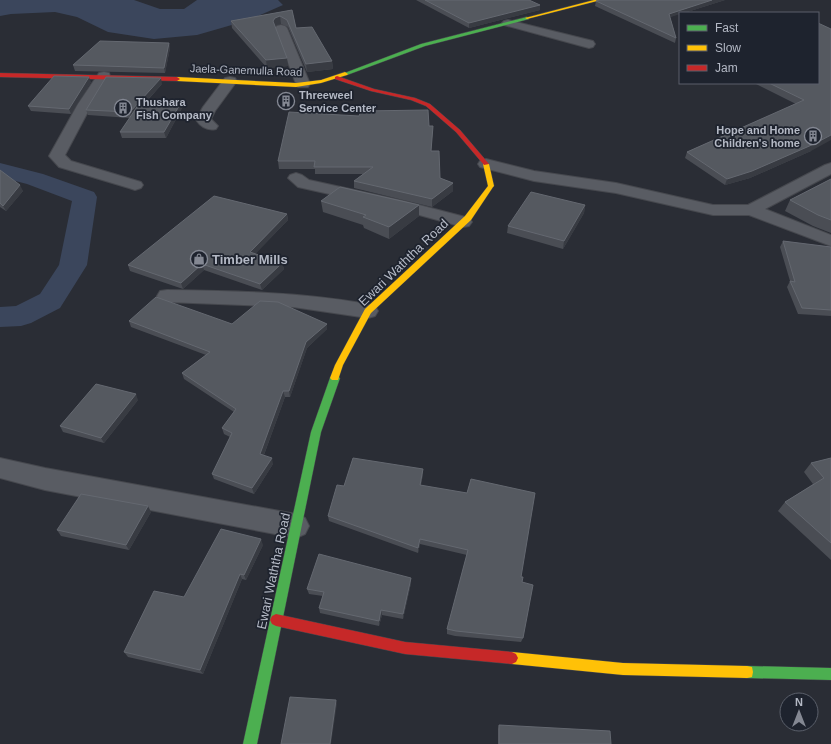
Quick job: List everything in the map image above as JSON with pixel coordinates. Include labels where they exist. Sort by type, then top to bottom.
[{"type":"street","name":"Jaela-Ganemulla Road","points":[[0,75],[104,76],[303,84],[337,78],[405,50],[599,0]]},
{"type":"street","points":[[508,23],[589,44]]},
{"type":"street","points":[[281,28],[303,84]]},
{"type":"street","points":[[104,76],[86,104],[57,156],[65,164],[135,185]]},
{"type":"street","name":"Ewari Waththa Road","points":[[250,744],[316,432],[339,366],[368,311],[463,222],[491,186],[486,164],[458,131],[428,105],[413,99],[366,88],[337,78]]},
{"type":"street","points":[[211,126],[203,120],[208,110],[230,81]]},
{"type":"street","points":[[486,164],[534,176],[616,188],[713,210],[751,210],[831,241]]},
{"type":"street","points":[[751,210],[831,168]]},
{"type":"street","points":[[296,178],[304,184],[377,199],[427,211],[463,222]]},
{"type":"street","points":[[167,296],[281,299],[336,304],[368,311]]},
{"type":"street","points":[[0,468],[45,479],[296,526]]},
{"type":"street","points":[[276,620],[405,648],[623,669],[831,674]]},
{"type":"water","points":[[0,0],[134,0],[160,9],[184,9],[197,0],[278,0],[283,5],[249,20],[197,35],[154,39],[108,32],[77,17],[55,12],[0,16]]},
{"type":"building","points":[[425,0],[529,0],[540,5],[469,23]]},
{"type":"building","points":[[712,0],[669,14],[676,38],[596,1]]},
{"type":"building","points":[[292,10],[296,28],[312,27],[332,61],[306,64],[287,20],[280,16],[275,18],[273,21],[287,58],[266,60],[231,21]]},
{"type":"building","points":[[819,23],[831,29],[831,135],[752,171],[727,179],[687,152],[804,100],[771,84],[819,84]]},
{"type":"building","points":[[100,41],[169,43],[164,68],[73,65]]},
{"type":"building","points":[[54,76],[89,77],[69,109],[28,106]]},
{"type":"building","points":[[106,77],[161,78],[130,112],[86,110]]},
{"type":"building","points":[[141,101],[182,101],[164,132],[120,132]]},
{"type":"building","points":[[428,110],[429,126],[433,126],[431,151],[439,151],[440,178],[453,183],[432,199],[354,181],[373,167],[314,167],[315,161],[278,161],[289,112],[359,116],[361,111]]},
{"type":"building","points":[[0,170],[20,185],[3,206],[0,203]]},
{"type":"building","points":[[831,179],[831,220],[818,215],[790,200]]},
{"type":"building","points":[[340,187],[419,205],[389,227],[363,217],[366,215],[321,201]]},
{"type":"building","points":[[531,192],[585,205],[564,241],[508,226]]},
{"type":"building","points":[[214,196],[287,214],[250,252],[282,263],[260,284],[202,264],[181,283],[128,265]]},
{"type":"building","points":[[783,241],[831,247],[831,310],[802,308],[790,281],[795,282]]},
{"type":"building","points":[[156,297],[232,324],[260,301],[278,302],[327,324],[306,342],[289,391],[283,391],[260,454],[272,458],[252,488],[212,474],[232,433],[222,428],[236,409],[182,373],[210,352],[129,321]]},
{"type":"building","points":[[96,384],[136,394],[101,438],[60,426]]},
{"type":"building","points":[[353,458],[423,469],[420,485],[467,493],[471,479],[535,493],[521,577],[523,577],[522,582],[533,585],[523,638],[447,629],[468,550],[420,539],[418,548],[328,516],[337,485],[344,486]]},
{"type":"building","points":[[831,458],[831,543],[785,502],[824,478],[811,463]]},
{"type":"building","points":[[81,494],[148,506],[126,545],[57,530]]},
{"type":"building","points":[[221,529],[261,539],[244,575],[240,574],[200,670],[124,652],[154,591],[184,597]]},
{"type":"building","points":[[319,554],[411,578],[403,614],[381,610],[379,621],[319,608],[324,592],[307,589]]},
{"type":"building","points":[[290,697],[336,700],[330,744],[281,744]]},
{"type":"building","points":[[499,725],[610,731],[611,744],[499,744]]},
{"type":"waterway","points":[[0,170],[35,179],[85,197],[73,265],[50,301],[21,316],[0,317]]},
{"type":"traffic: fast","points":[[345,74],[423,45],[527,18]]},
{"type":"traffic: fast","points":[[250,744],[316,432],[335,378]]},
{"type":"traffic: fast","points":[[747,672],[831,674]]},
{"type":"traffic: slow","points":[[527,18],[599,0]]},
{"type":"traffic: slow","points":[[177,79],[296,85],[321,82],[345,74]]},
{"type":"traffic: slow","points":[[335,378],[339,365],[368,311],[468,218],[491,186],[486,164]]},
{"type":"traffic: slow","points":[[512,658],[623,669],[747,672]]},
{"type":"traffic: jam","points":[[0,75],[177,79]]},
{"type":"traffic: jam","points":[[337,78],[373,90],[413,99],[428,105],[458,131],[486,164]]},
{"type":"traffic: jam","points":[[276,620],[405,648],[512,658]]},
{"type":"place","name":"Threeweel Service Center","points":[[286,101]]},
{"type":"place","name":"Thushara Fish Company","points":[[123,108]]},
{"type":"place","name":"Hope and Home Children's home","points":[[813,136]]},
{"type":"place","name":"Timber Mills","points":[[199,259]]}]
